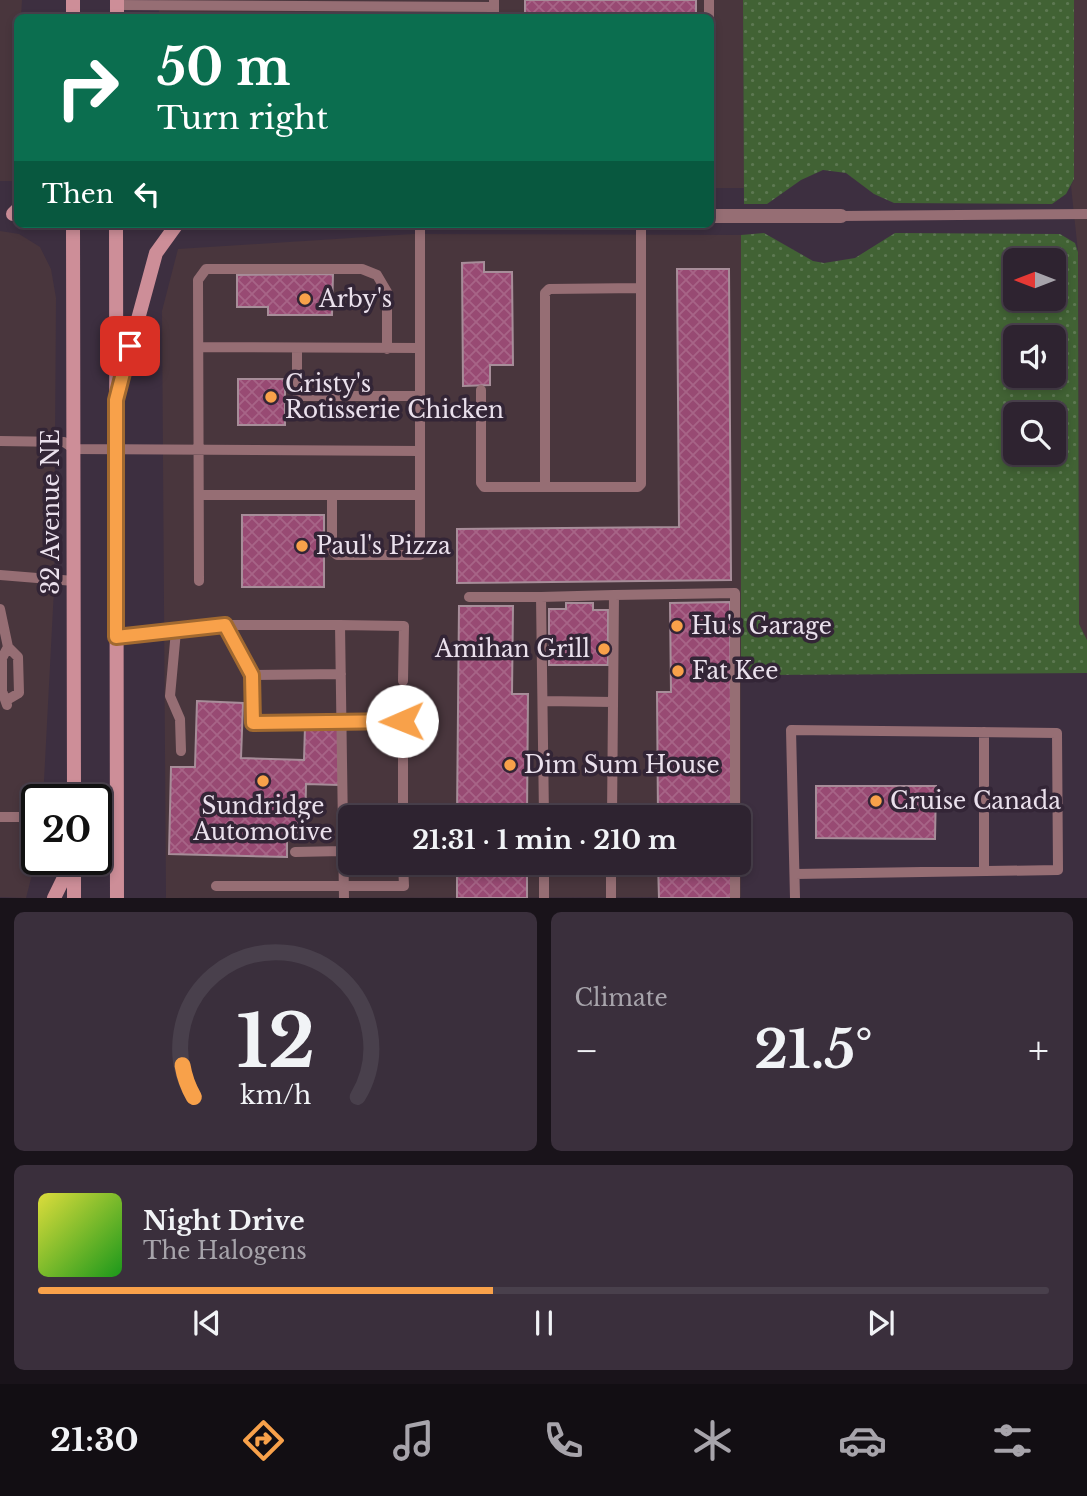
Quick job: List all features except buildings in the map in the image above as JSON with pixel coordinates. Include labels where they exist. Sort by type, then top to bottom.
[{"type":"main road","name":"32 Avenue NE","points":[[73,228],[74,784]]},
{"type":"main road","points":[[116,228],[117,898]]},
{"type":"main road","points":[[116,400],[143,292],[156,253],[174,228]]},
{"type":"main road","points":[[54,898],[66,875]]},
{"type":"main road","points":[[74,875],[74,898]]},
{"type":"street","points":[[714,216],[842,216]]},
{"type":"lane","points":[[117,7],[200,5],[494,8]]},
{"type":"lane","points":[[200,5],[200,14]]},
{"type":"lane","points":[[842,216],[1087,214]]},
{"type":"lane","points":[[332,495],[332,550],[337,555],[420,555],[420,228]]},
{"type":"lane","points":[[481,390],[481,483],[484,487],[638,487],[641,484],[641,228]]},
{"type":"lane","points":[[199,581],[198,280],[205,269],[362,269],[377,275],[387,292],[387,349]]},
{"type":"lane","points":[[545,487],[545,293],[550,289],[641,288]]},
{"type":"lane","points":[[199,348],[420,348]]},
{"type":"lane","points":[[298,348],[297,393],[300,396],[420,396]]},
{"type":"lane","points":[[0,441],[64,442],[74,449],[420,451]]},
{"type":"lane","points":[[199,495],[420,495]]},
{"type":"lane","points":[[0,575],[74,581]]},
{"type":"lane","points":[[469,597],[735,593],[735,805]]},
{"type":"lane","points":[[611,805],[614,595]]},
{"type":"lane","points":[[541,597],[544,805]]},
{"type":"lane","points":[[0,609],[8,647],[18,657],[19,693],[7,702],[2,691],[2,658],[8,647]]},
{"type":"lane","points":[[116,637],[225,625],[404,625],[403,681]]},
{"type":"lane","points":[[225,625],[252,675],[253,723],[402,721],[403,805]]},
{"type":"lane","points":[[340,625],[343,805]]},
{"type":"lane","points":[[176,631],[170,696],[180,719],[181,751]]},
{"type":"lane","points":[[252,675],[341,674]]},
{"type":"lane","points":[[544,701],[613,702]]},
{"type":"lane","points":[[795,873],[1058,870],[1057,733],[791,730],[795,898]]},
{"type":"lane","points":[[984,732],[984,871]]},
{"type":"lane","points":[[0,817],[21,817]]},
{"type":"lane","points":[[295,852],[338,851]]},
{"type":"lane","points":[[344,875],[344,898]]},
{"type":"lane","points":[[216,886],[404,886],[404,875]]},
{"type":"lane","points":[[544,875],[544,898]]},
{"type":"lane","points":[[611,875],[611,898]]},
{"type":"lane","points":[[735,875],[735,898]]},
{"type":"shaded area","points":[[0,0],[22,0],[21,14],[14,14],[12,181],[0,181]]},
{"type":"shaded area","points":[[159,0],[743,0],[744,188],[714,188],[714,14],[159,14]]},
{"type":"shaded area","points":[[1074,0],[1087,0],[1087,640],[1079,624],[1078,252],[1071,186],[1074,179]]},
{"type":"shaded area","points":[[0,231],[19,234],[40,247],[51,269],[56,298],[54,589],[44,784],[21,784],[21,875],[32,875],[26,898],[0,897]]},
{"type":"shaded area","points":[[413,234],[741,235],[741,805],[338,805],[338,875],[741,875],[741,897],[166,898],[162,311],[178,249]]},
{"type":"green space","points":[[743,0],[1074,0],[1074,179],[1066,194],[1052,204],[894,203],[874,194],[846,173],[823,170],[801,180],[767,204],[744,204]]},
{"type":"green space","points":[[764,233],[813,261],[824,263],[855,258],[895,233],[1060,234],[1075,243],[1078,252],[1079,624],[1087,640],[1087,673],[741,675],[741,235]]},
{"type":"place","name":"Arby's","points":[[305,299]]},
{"type":"place","name":"Cristy's Rotisserie Chicken","points":[[271,397]]},
{"type":"place","name":"Paul's Pizza","points":[[302,546]]},
{"type":"place","name":"Hu's Garage","points":[[677,626]]},
{"type":"place","name":"Amihan Grill","points":[[604,649]]},
{"type":"place","name":"Fat Kee","points":[[678,671]]},
{"type":"place","name":"Dim Sum House","points":[[510,765]]},
{"type":"place","name":"Sundridge Automotive","points":[[263,781]]},
{"type":"place","name":"Cruise Canada","points":[[876,801]]},
{"type":"route","points":[[130,346],[116,400],[116,637],[225,625],[252,675],[253,723],[402,721]]}]
